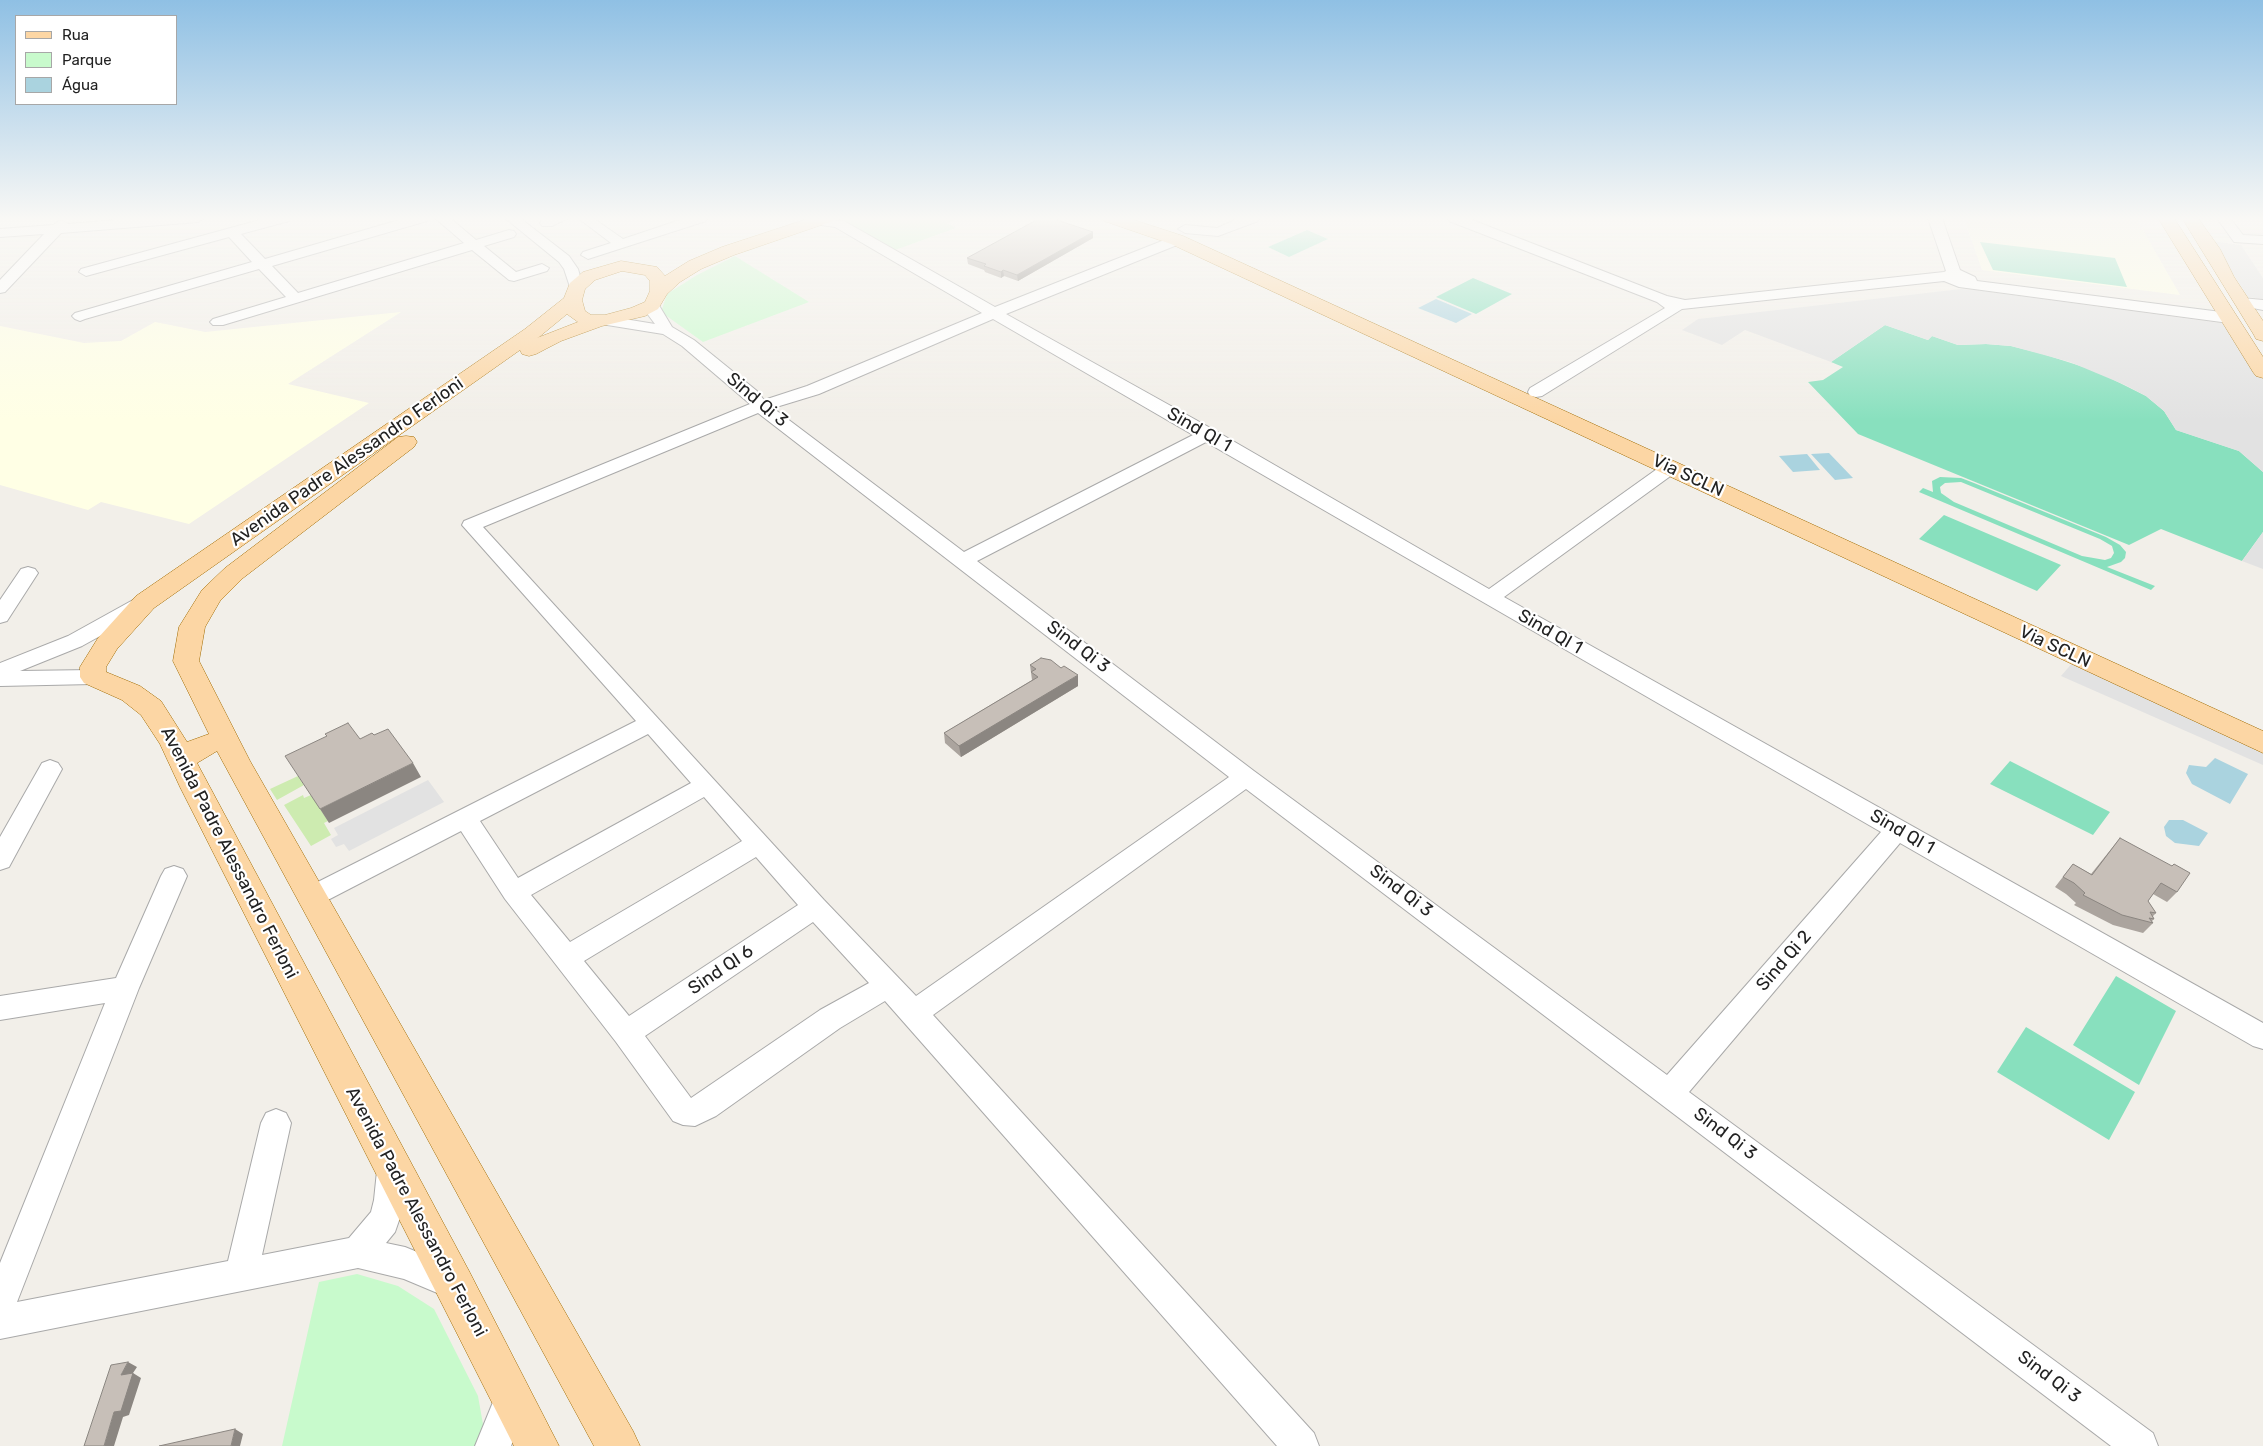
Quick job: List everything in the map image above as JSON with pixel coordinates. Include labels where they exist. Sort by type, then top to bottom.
[{"type":"main road","name":"Avenida Padre Alessandro Ferloni","points":[[581,285],[532,333],[278,519],[234,573],[211,596],[192,627],[186,661],[221,732],[618,1446]]},
{"type":"main road","points":[[656,298],[657,285]]},
{"type":"main road","name":"Avenida Padre Alessandro Ferloni","points":[[537,1446],[178,750],[151,708],[131,694],[93,677],[93,667],[98,656],[145,602],[293,510],[317,510],[525,352],[554,337],[638,312],[656,298],[667,285]]},
{"type":"main road","name":"Via SCLN","points":[[1295,285],[1494,380],[1544,395],[1966,597]]},
{"type":"main road","name":"Via SCLN","points":[[1297,285],[1494,380],[1670,468],[2012,618],[2263,724]]},
{"type":"main road","points":[[2209,285],[2263,372]]},
{"type":"main road","points":[[2231,285],[2263,335]]},
{"type":"main road","points":[[575,293],[576,314],[587,320],[602,322]]},
{"type":"main road","name":"Via SCLN","points":[[2012,618],[2263,743]]},
{"type":"main road","points":[[178,750],[202,746],[221,732]]},
{"type":"street","points":[[80,316],[187,285]]},
{"type":"street","points":[[283,285],[295,298]]},
{"type":"street","points":[[218,322],[337,285]]},
{"type":"street","points":[[574,285],[575,293]]},
{"type":"street","name":"Sind QI 1","points":[[945,285],[2263,1037]]},
{"type":"street","points":[[1054,285],[813,390],[760,406],[471,525],[815,907],[914,1013],[1301,1446]]},
{"type":"street","points":[[1625,285],[1680,307]]},
{"type":"street","points":[[1544,395],[1610,346],[1680,307],[1886,285]]},
{"type":"street","points":[[2017,285],[2226,313]]},
{"type":"street","points":[[656,298],[654,312],[662,328]]},
{"type":"street","points":[[2242,302],[2263,305]]},
{"type":"street","points":[[1544,395],[1625,353],[1680,307]]},
{"type":"street","points":[[602,322],[662,328]]},
{"type":"street","name":"Sind Qi 3","points":[[662,328],[688,343],[751,395],[760,406],[1246,777],[2140,1446]]},
{"type":"street","points":[[1610,346],[1614,351],[1625,353]]},
{"type":"street","points":[[964,560],[1208,434]]},
{"type":"street","points":[[1490,598],[1670,468]]},
{"type":"street","points":[[0,616],[28,573]]},
{"type":"street","points":[[2,680],[145,602]]},
{"type":"street","points":[[2,680],[93,677]]},
{"type":"street","points":[[313,896],[650,723]]},
{"type":"street","points":[[0,860],[50,769]]},
{"type":"street","points":[[914,1013],[1246,777]]},
{"type":"street","points":[[514,892],[707,785]]},
{"type":"street","points":[[465,818],[514,892],[626,1033],[683,1110],[694,1112],[830,1019],[887,986]]},
{"type":"street","name":"Sind Qi 2","points":[[1670,1093],[1898,829]]},
{"type":"street","points":[[566,958],[758,844]]},
{"type":"street","points":[[0,1304],[125,988],[174,876]]},
{"type":"street","name":"Sind QI 6","points":[[626,1033],[815,907]]},
{"type":"street","points":[[0,1008],[125,988]]},
{"type":"street","points":[[240,1275],[276,1123]]},
{"type":"street","points":[[358,1252],[384,1221],[390,1200],[393,1168]]},
{"type":"street","points":[[0,1322],[358,1252],[405,1263],[455,1285]]},
{"type":"street","points":[[493,1446],[512,1397]]},
{"type":"shaded area","points":[[2105,285],[2175,285],[2180,295]]},
{"type":"shaded area","points":[[2241,285],[2263,285],[2263,299],[2248,297]]},
{"type":"shaded area","points":[[1961,289],[2228,324],[2263,379],[2263,472],[2239,451],[2176,430],[2164,411],[2146,396],[2125,385],[2070,362],[2011,346],[1986,344],[1958,345],[1932,336],[1928,340],[1885,325],[1831,362],[1745,330],[1722,345],[1682,330],[1698,319]]},
{"type":"shaded area","points":[[401,312],[288,384],[369,403],[189,524],[101,502],[88,510],[0,485],[0,326],[84,343],[121,341],[155,322],[205,332]]},
{"type":"shaded area","points":[[2263,532],[2263,569],[2242,561]]},
{"type":"shaded area","points":[[2074,661],[2263,748],[2263,765],[2061,676]]},
{"type":"shaded area","points":[[428,780],[444,802],[349,851],[344,844],[336,847],[331,839],[338,835],[334,828]]},
{"type":"green space","points":[[680,285],[782,285],[809,302],[703,342],[661,312],[667,294]]},
{"type":"green space","points":[[1458,285],[1491,285],[1512,294],[1476,314],[1436,297]]},
{"type":"green space","points":[[1885,325],[1928,340],[1932,336],[1958,345],[1986,344],[2011,346],[2043,354],[2096,371],[2146,396],[2164,411],[2176,430],[2239,451],[2263,472],[2263,532],[2242,561],[2161,529],[2129,545],[1858,434],[1808,382],[1823,380],[1843,367],[1831,362]]},
{"type":"green space","points":[[1940,477],[1961,478],[2106,537],[2120,545],[2126,552],[2125,558],[2121,562],[2107,567],[2155,586],[2151,590],[1919,492],[1923,488],[1933,492],[1932,481]],"holes":[[[1961,482],[2100,539],[2112,546],[2114,553],[2111,558],[2105,560],[2082,556],[1954,502],[1941,493],[1940,487],[1945,483]]]},
{"type":"green space","points":[[1944,515],[2061,565],[2037,591],[1919,539]]},
{"type":"green space","points":[[2010,761],[2110,812],[2093,835],[1990,784]]},
{"type":"green space","points":[[298,776],[304,785],[277,800],[270,789]]},
{"type":"green space","points":[[303,795],[304,798],[311,795],[328,821],[324,823],[331,835],[311,846],[284,805]]},
{"type":"green space","points":[[2116,976],[2176,1011],[2139,1085],[2073,1045]]},
{"type":"green space","points":[[2026,1027],[2135,1092],[2109,1140],[1997,1072]]},
{"type":"green space","points":[[357,1274],[398,1286],[434,1309],[478,1396],[484,1430],[477,1446],[282,1446],[319,1282]]},
{"type":"water","points":[[1436,299],[1472,314],[1456,323],[1418,308]]},
{"type":"water","points":[[1829,453],[1853,478],[1835,480],[1811,454]]},
{"type":"water","points":[[1807,454],[1820,470],[1793,472],[1779,456]]},
{"type":"water","points":[[2215,758],[2248,774],[2230,804],[2192,784],[2186,773],[2189,765],[2206,767]]},
{"type":"water","points":[[2169,820],[2183,820],[2208,833],[2199,846],[2175,843],[2166,836],[2164,827]]},
{"type":"building","points":[[1041,658],[1051,660],[1061,668],[1064,666],[1078,675],[959,746],[944,733],[1038,677],[1031,672],[1036,669],[1030,665]]},
{"type":"building","points":[[348,723],[360,739],[372,733],[374,735],[388,729],[413,763],[320,809],[285,756],[327,736],[325,734]]},
{"type":"building","points":[[2120,838],[2172,866],[2174,864],[2190,873],[2177,892],[2161,883],[2148,901],[2156,913],[2150,912],[2154,919],[2149,918],[2153,923],[2122,915],[2083,895],[2085,893],[2074,883],[2063,877],[2073,864],[2092,875]]},
{"type":"building","points":[[128,1362],[121,1375],[133,1373],[121,1411],[114,1412],[104,1446],[84,1446],[111,1365]]},
{"type":"building","points":[[235,1429],[231,1446],[159,1446]]}]
